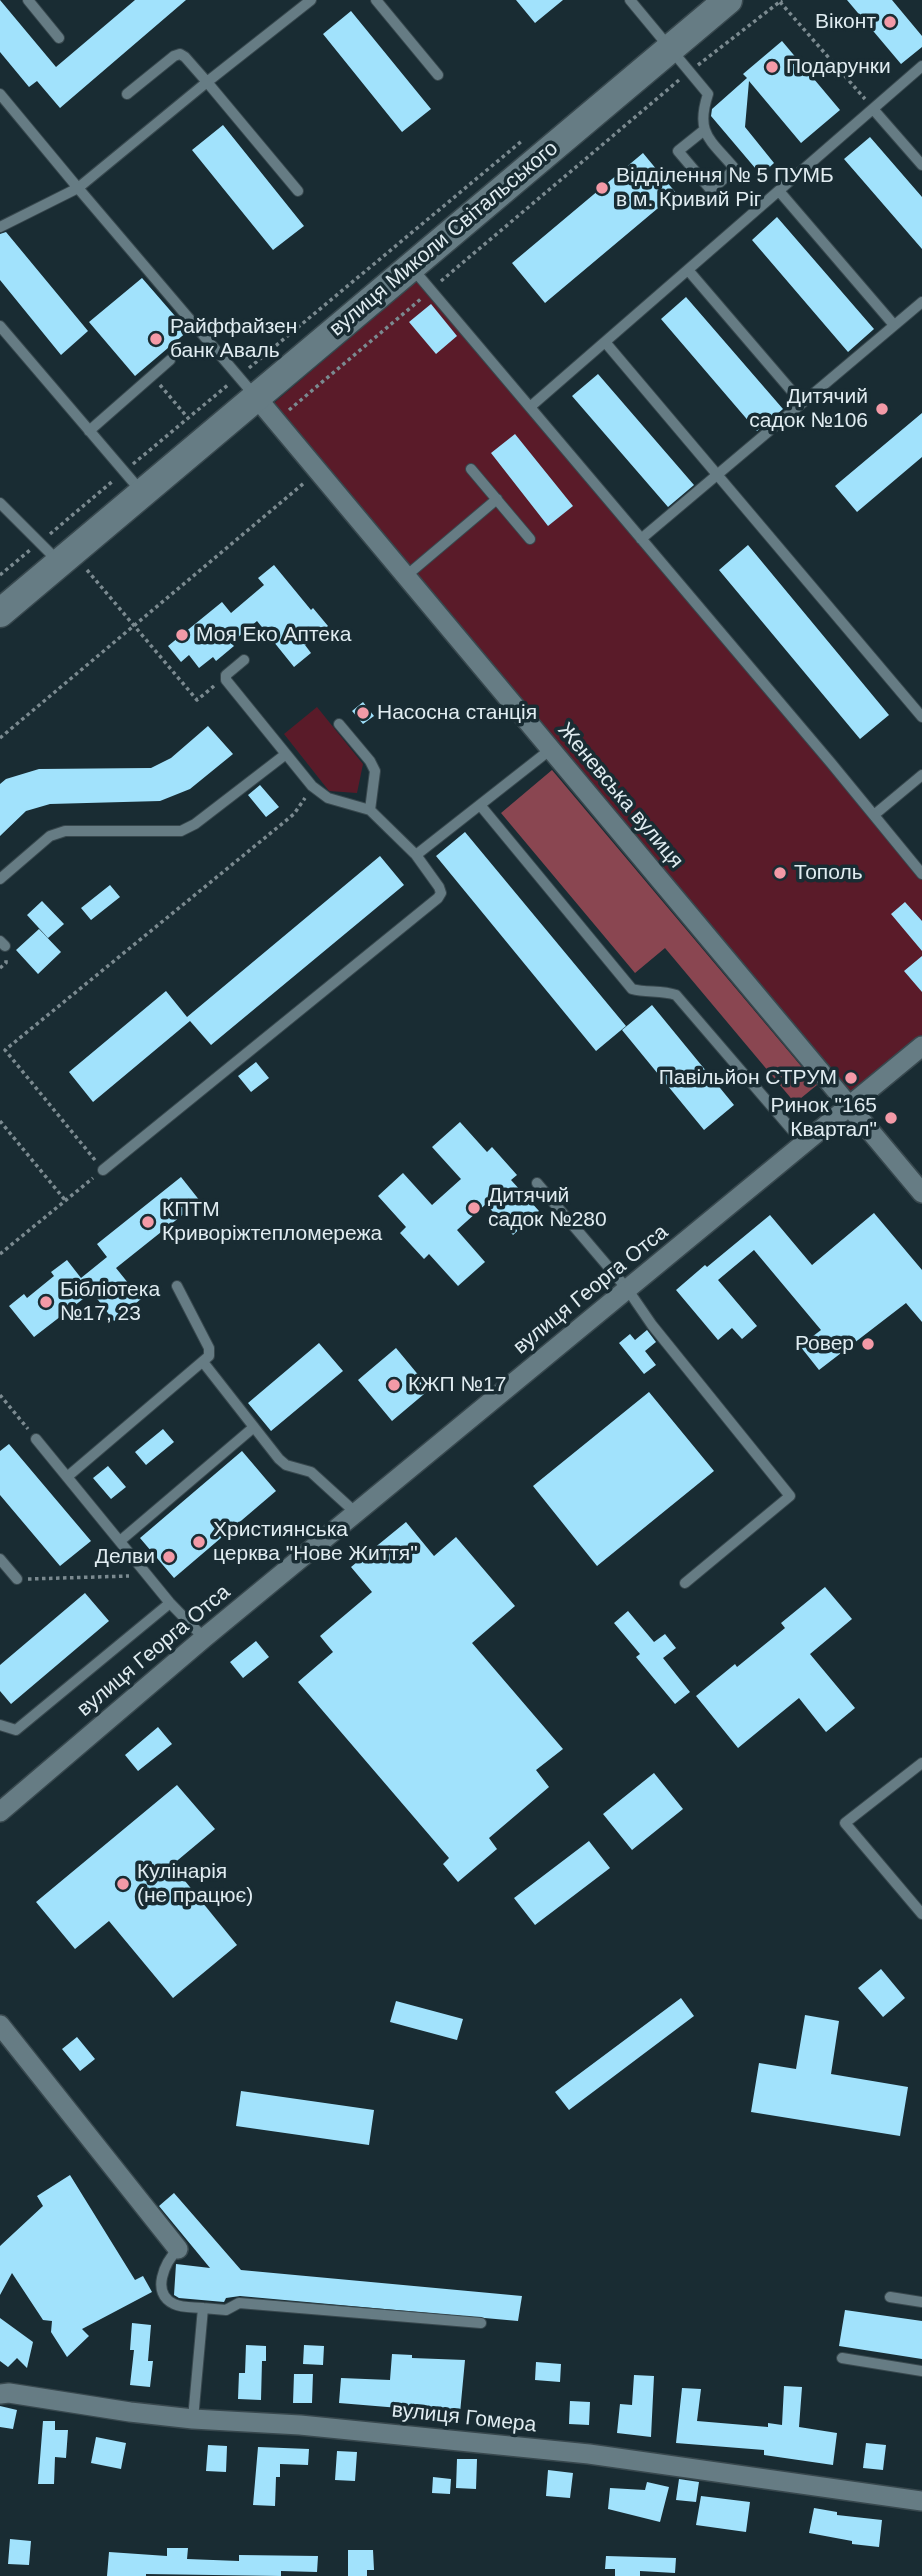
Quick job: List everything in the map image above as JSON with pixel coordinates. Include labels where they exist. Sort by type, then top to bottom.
[{"type":"main road","name":"вулиця Миколи Світальського","points":[[0,613],[143,493],[247,387],[411,267],[728,0]]},
{"type":"street","name":"Женевська вулиця","points":[[247,387],[922,1193]]},
{"type":"street","name":"вулиця Георга Отса","points":[[0,1812],[204,1638],[922,1046]]},
{"type":"street","points":[[0,2025],[178,2249]]},
{"type":"street","name":"вулиця Гомера","points":[[0,2394],[9,2393],[193,2419],[300,2425],[576,2453],[922,2501]]},
{"type":"lane","points":[[28,0],[59,38]]},
{"type":"lane","points":[[0,227],[78,188],[311,0]]},
{"type":"lane","points":[[376,0],[438,75]]},
{"type":"lane","points":[[630,0],[708,94],[702,112],[703,131],[734,169],[711,190],[678,151],[703,131]]},
{"type":"lane","points":[[127,94],[180,54],[207,82],[298,191]]},
{"type":"lane","points":[[530,408],[922,66]]},
{"type":"lane","points":[[0,94],[247,387]]},
{"type":"lane","points":[[873,108],[922,165]]},
{"type":"lane","points":[[779,191],[894,325]]},
{"type":"lane","points":[[411,267],[922,874]]},
{"type":"lane","points":[[688,270],[802,403]]},
{"type":"lane","points":[[641,539],[922,302]]},
{"type":"lane","points":[[0,326],[143,493]]},
{"type":"lane","points":[[605,342],[922,717]]},
{"type":"lane","points":[[89,431],[170,360]]},
{"type":"lane","points":[[471,469],[530,539]]},
{"type":"lane","points":[[406,576],[497,499]]},
{"type":"lane","points":[[0,503],[39,542],[66,558]]},
{"type":"lane","points":[[103,1170],[438,898],[441,892],[416,855],[370,810],[328,798],[312,786],[225,677],[244,660]]},
{"type":"lane","points":[[339,724],[370,761],[375,771],[370,810]]},
{"type":"lane","points":[[416,855],[551,749]]},
{"type":"lane","points":[[0,879],[50,836],[65,831],[180,831],[195,824],[286,754]]},
{"type":"lane","points":[[874,815],[922,775]]},
{"type":"lane","points":[[480,805],[632,989],[666,991],[676,995],[804,1144]]},
{"type":"lane","points":[[537,1183],[628,1290],[652,1325],[790,1496],[685,1583]]},
{"type":"lane","points":[[68,1477],[209,1356],[209,1348],[177,1286]]},
{"type":"lane","points":[[203,1362],[286,1465],[311,1472],[356,1513]]},
{"type":"lane","points":[[120,1541],[254,1427]]},
{"type":"lane","points":[[36,1439],[170,1603],[204,1638]]},
{"type":"lane","points":[[0,1559],[17,1579]]},
{"type":"lane","points":[[0,1725],[16,1730],[170,1603]]},
{"type":"lane","points":[[922,1763],[845,1823],[922,1914]]},
{"type":"lane","points":[[178,2249],[162,2271],[164,2296],[170,2303],[226,2310],[239,2303],[481,2323]]},
{"type":"lane","points":[[890,2297],[922,2302]]},
{"type":"lane","points":[[193,2419],[203,2308]]},
{"type":"lane","points":[[842,2358],[922,2371]]},
{"type":"path","points":[[277,421],[689,72],[780,1],[873,108]]},
{"type":"path","points":[[0,575],[188,418],[247,387],[526,137]]},
{"type":"path","points":[[152,376],[188,418]]},
{"type":"path","points":[[0,738],[318,471]]},
{"type":"path","points":[[66,558],[134,625],[197,700],[225,677]]},
{"type":"path","points":[[0,1254],[103,1170],[5,1050],[294,814],[312,786]]},
{"type":"path","points":[[0,1121],[65,1200]]},
{"type":"path","points":[[0,1395],[36,1439]]},
{"type":"path","points":[[17,1579],[148,1576]]},
{"type":"shaded area","points":[[420,278],[922,874],[922,1046],[850,1107],[267,409]]},
{"type":"shaded area","points":[[317,707],[363,764],[357,793],[329,791],[284,734]]},
{"type":"shaded area","points":[[552,770],[817,1085],[795,1103],[665,948],[635,973],[501,813]]},
{"type":"building","points":[[0,0],[56,67],[135,0],[186,0],[60,108],[37,81],[29,87],[0,52]]},
{"type":"building","points":[[516,0],[563,0],[535,23]]},
{"type":"building","points":[[847,0],[892,0],[922,36],[922,47],[901,64]]},
{"type":"building","points":[[351,11],[431,109],[402,132],[323,34]]},
{"type":"building","points":[[782,41],[840,110],[801,143],[749,81],[745,127],[774,163],[761,175],[711,116],[712,109],[747,78],[743,74]]},
{"type":"building","points":[[223,125],[304,226],[273,250],[192,150]]},
{"type":"building","points":[[870,137],[922,197],[922,249],[844,159]]},
{"type":"building","points":[[643,153],[676,193],[545,303],[512,263]]},
{"type":"building","points":[[777,217],[874,329],[848,352],[752,240]]},
{"type":"building","points":[[6,232],[88,331],[61,355],[0,280],[0,234]]},
{"type":"building","points":[[142,278],[188,331],[135,376],[89,322]]},
{"type":"building","points":[[686,297],[783,409],[757,431],[661,319]]},
{"type":"building","points":[[431,304],[457,336],[436,354],[409,322]]},
{"type":"building","points":[[598,374],[694,485],[668,507],[572,396]]},
{"type":"building","points":[[922,413],[922,457],[857,512],[835,486]]},
{"type":"building","points":[[515,434],[573,506],[548,526],[491,453]]},
{"type":"building","points":[[748,545],[889,715],[860,739],[719,570]]},
{"type":"building","points":[[274,565],[311,610],[313,608],[328,626],[305,645],[311,653],[294,667],[257,621],[231,643],[234,646],[216,661],[213,657],[199,668],[189,655],[181,662],[168,646],[222,602],[231,613],[264,585],[258,578]]},
{"type":"building","name":"Насосна станція","points":[[363,702],[374,716],[363,724],[352,711]]},
{"type":"building","points":[[208,726],[233,754],[190,789],[160,801],[50,804],[26,811],[0,836],[0,784],[6,779],[39,769],[151,768],[171,758]]},
{"type":"building","points":[[260,785],[279,807],[266,817],[248,795]]},
{"type":"building","points":[[465,832],[626,1026],[596,1051],[436,856]]},
{"type":"building","points":[[380,856],[404,885],[211,1045],[190,1021],[93,1102],[69,1072],[166,991],[187,1017]]},
{"type":"building","points":[[110,885],[120,897],[91,920],[81,908]]},
{"type":"building","points":[[42,901],[64,924],[48,938],[27,915]]},
{"type":"building","points":[[905,902],[922,921],[922,951],[891,914]]},
{"type":"building","points":[[39,929],[61,952],[38,974],[16,950]]},
{"type":"building","points":[[922,956],[922,992],[904,971]]},
{"type":"building","points":[[652,1005],[734,1105],[704,1130],[622,1030]]},
{"type":"building","points":[[256,1062],[269,1078],[251,1092],[238,1076]]},
{"type":"building","points":[[460,1122],[487,1152],[492,1147],[517,1175],[511,1180],[539,1211],[513,1235],[486,1204],[457,1230],[485,1262],[458,1286],[429,1254],[424,1259],[400,1233],[406,1227],[378,1196],[403,1173],[432,1205],[461,1179],[432,1147]]},
{"type":"building","points":[[181,1177],[200,1201],[116,1268],[141,1299],[114,1321],[92,1292],[34,1337],[9,1306],[24,1294],[27,1298],[54,1276],[51,1272],[67,1260],[81,1278],[107,1257],[97,1244]]},
{"type":"building","points":[[874,1213],[922,1270],[922,1322],[906,1303],[819,1370],[800,1346],[821,1330],[754,1250],[718,1280],[757,1326],[742,1339],[732,1328],[718,1340],[676,1290],[770,1215],[812,1265]]},
{"type":"building","points":[[647,1330],[656,1342],[645,1351],[656,1365],[644,1374],[619,1343],[630,1334],[635,1340]]},
{"type":"building","points":[[319,1343],[343,1371],[271,1431],[248,1403]]},
{"type":"building","name":"КЖП №17","points":[[396,1348],[430,1389],[392,1421],[358,1380]]},
{"type":"building","points":[[649,1392],[714,1471],[597,1566],[533,1486]]},
{"type":"building","points":[[163,1429],[174,1442],[146,1465],[135,1452]]},
{"type":"building","points":[[9,1444],[91,1541],[60,1566],[0,1495],[0,1451]]},
{"type":"building","points":[[242,1451],[276,1491],[174,1578],[140,1538]]},
{"type":"building","points":[[108,1466],[126,1487],[111,1499],[93,1478]]},
{"type":"building","points":[[406,1522],[434,1556],[456,1537],[515,1606],[472,1643],[563,1749],[536,1770],[549,1787],[489,1838],[497,1849],[458,1882],[443,1864],[449,1858],[298,1682],[333,1652],[320,1636],[372,1592],[351,1567]]},
{"type":"building","points":[[825,1587],[852,1619],[810,1654],[855,1708],[826,1732],[799,1698],[738,1748],[696,1696],[785,1628],[781,1623]]},
{"type":"building","points":[[85,1593],[109,1621],[11,1704],[0,1691],[0,1665]]},
{"type":"building","points":[[628,1611],[654,1642],[665,1634],[676,1648],[663,1658],[690,1692],[675,1704],[636,1657],[640,1654],[614,1623]]},
{"type":"building","points":[[256,1641],[269,1657],[243,1678],[230,1662]]},
{"type":"building","points":[[158,1727],[172,1744],[138,1771],[125,1755]]},
{"type":"building","points":[[654,1773],[683,1809],[632,1850],[603,1814]]},
{"type":"building","name":"Кулінарія (не працює)","points":[[177,1785],[215,1829],[172,1865],[237,1945],[173,1998],[109,1921],[75,1949],[36,1902]]},
{"type":"building","points":[[589,1841],[610,1868],[535,1925],[514,1898]]},
{"type":"building","points":[[881,1969],[905,1998],[883,2017],[858,1988]]},
{"type":"building","points":[[681,1998],[694,2016],[569,2110],[555,2092]]},
{"type":"building","points":[[396,2001],[463,2019],[457,2040],[390,2022]]},
{"type":"building","points":[[805,2015],[839,2021],[831,2074],[908,2087],[900,2136],[751,2112],[759,2063],[796,2069]]},
{"type":"building","points":[[77,2037],[95,2059],[80,2071],[62,2049]]},
{"type":"building","points":[[241,2091],[374,2110],[369,2145],[236,2126]]},
{"type":"building","points":[[70,2175],[135,2280],[143,2276],[152,2292],[82,2329],[89,2336],[67,2357],[51,2332],[52,2321],[43,2320],[12,2273],[0,2295],[0,2246],[43,2206],[37,2196]]},
{"type":"building","points":[[174,2193],[241,2270],[522,2296],[518,2321],[240,2296],[226,2298],[224,2302],[179,2298],[174,2295],[176,2264],[210,2268],[159,2206]]},
{"type":"building","points":[[845,2310],[922,2321],[922,2359],[839,2346]]},
{"type":"building","points":[[0,2318],[33,2342],[27,2368],[17,2358],[8,2367],[0,2361]]},
{"type":"building","points":[[132,2323],[151,2325],[148,2361],[153,2361],[150,2387],[130,2385],[134,2350],[130,2350]]},
{"type":"building","points":[[246,2345],[266,2346],[266,2361],[262,2361],[261,2400],[238,2399],[239,2373],[245,2373]]},
{"type":"building","points":[[304,2345],[324,2346],[323,2365],[303,2364]]},
{"type":"building","points":[[392,2354],[412,2355],[412,2358],[465,2360],[460,2413],[339,2403],[341,2378],[390,2380]]},
{"type":"building","points":[[536,2362],[561,2364],[560,2382],[535,2380]]},
{"type":"building","points":[[294,2374],[313,2374],[312,2403],[293,2403]]},
{"type":"building","points":[[634,2375],[654,2376],[651,2437],[617,2433],[620,2404],[632,2405]]},
{"type":"building","points":[[784,2386],[802,2387],[799,2427],[837,2433],[833,2465],[764,2455],[764,2450],[676,2443],[682,2388],[701,2389],[697,2421],[768,2427],[768,2423],[782,2425]]},
{"type":"building","points":[[570,2401],[590,2402],[589,2425],[569,2424]]},
{"type":"building","points":[[0,2406],[17,2410],[13,2429],[0,2427]]},
{"type":"building","points":[[43,2421],[55,2421],[55,2430],[68,2430],[66,2458],[55,2457],[54,2484],[38,2484]]},
{"type":"building","points":[[96,2437],[126,2443],[121,2469],[91,2463]]},
{"type":"building","points":[[866,2443],[886,2445],[883,2470],[863,2468]]},
{"type":"building","points":[[208,2445],[227,2446],[226,2472],[206,2471]]},
{"type":"building","points":[[258,2447],[309,2449],[308,2465],[280,2464],[280,2477],[276,2477],[275,2506],[253,2505]]},
{"type":"building","points":[[337,2451],[357,2452],[355,2481],[335,2480]]},
{"type":"building","points":[[457,2459],[477,2459],[476,2489],[456,2488]]},
{"type":"building","points":[[548,2470],[573,2473],[570,2498],[546,2496]]},
{"type":"building","points":[[433,2477],[451,2479],[450,2494],[432,2493]]},
{"type":"building","points":[[679,2479],[699,2482],[696,2502],[676,2500]]},
{"type":"building","points":[[647,2482],[669,2487],[660,2522],[608,2509],[610,2488],[645,2490]]},
{"type":"building","points":[[701,2496],[750,2502],[746,2532],[696,2525]]},
{"type":"building","points":[[814,2508],[837,2512],[837,2515],[882,2520],[879,2547],[852,2544],[852,2541],[809,2533]]},
{"type":"building","points":[[10,2539],[31,2541],[29,2565],[8,2564]]},
{"type":"building","points":[[167,2548],[188,2548],[187,2559],[239,2561],[239,2555],[318,2556],[317,2572],[281,2571],[281,2576],[107,2576],[109,2552],[167,2556]]},
{"type":"building","points":[[348,2550],[373,2550],[374,2570],[367,2570],[367,2576],[348,2576]]},
{"type":"building","points":[[606,2556],[676,2558],[675,2573],[640,2571],[640,2576],[615,2576],[615,2569],[605,2569]]},
{"type":"place","name":"Віконт","points":[[890,22]]},
{"type":"place","name":"Подарунки","points":[[772,67]]},
{"type":"place","name":"Відділення № 5 ПУМБ в м. Кривий Ріг","points":[[602,188]]},
{"type":"place","name":"Райффайзен банк Аваль","points":[[156,339]]},
{"type":"place","name":"Дитячий садок №106","points":[[882,409]]},
{"type":"place","name":"Моя Еко Аптека","points":[[182,635]]},
{"type":"place","name":"Насосна станція","points":[[363,713]]},
{"type":"place","name":"Тополь","points":[[780,873]]},
{"type":"place","name":"Павільйон СТРУМ","points":[[851,1078]]},
{"type":"place","name":"Ринок \"165 Квартал\"","points":[[891,1118]]},
{"type":"place","name":"Дитячий садок №280","points":[[474,1208]]},
{"type":"place","name":"КПТМ Криворіжтепломережа","points":[[148,1222]]},
{"type":"place","name":"Бібліотека №17, 23","points":[[46,1302]]},
{"type":"place","name":"Ровер","points":[[868,1344]]},
{"type":"place","name":"КЖП №17","points":[[394,1385]]},
{"type":"place","name":"Християнська церква \"Нове Життя\"","points":[[199,1542]]},
{"type":"place","name":"Делви","points":[[169,1557]]},
{"type":"place","name":"Кулінарія (не працює)","points":[[123,1884]]}]
